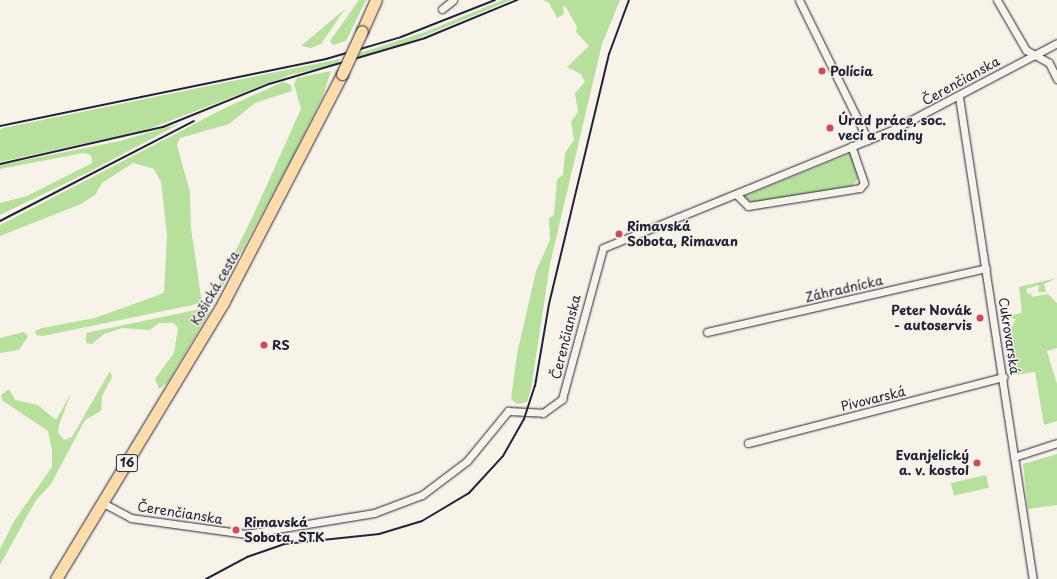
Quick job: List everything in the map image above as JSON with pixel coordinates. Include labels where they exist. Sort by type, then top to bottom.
[{"type":"main road","name":"Košická cesta","points":[[56,579],[103,503],[256,244],[342,74],[376,0]]},
{"type":"street","points":[[442,9],[453,0]]},
{"type":"street","points":[[997,0],[1026,50],[1036,54],[1049,63],[1057,79]]},
{"type":"street","points":[[799,1],[868,140]]},
{"type":"street","name":"Čerenčianska","points":[[103,503],[131,518],[246,534],[374,513],[422,494],[467,461],[508,411],[543,413],[556,407],[562,399],[603,248],[659,222],[736,194],[868,140],[959,97],[1057,43]]},
{"type":"street","name":"Cukrovarská","points":[[959,97],[1004,378],[1014,457],[1033,579]]},
{"type":"street","points":[[736,194],[748,206],[860,188],[864,183],[851,146]]},
{"type":"street","name":"Záhradnícka","points":[[707,332],[986,268]]},
{"type":"street","name":"Pivovarská","points":[[748,443],[1004,378]]},
{"type":"street","points":[[1014,457],[1057,443]]},
{"type":"green space","points":[[359,0],[366,0],[346,41],[333,45],[330,41]]},
{"type":"green space","points":[[503,0],[512,0],[417,39],[357,58],[360,53],[425,32]]},
{"type":"green space","points":[[543,0],[620,0],[602,44],[550,264],[531,389],[527,402],[517,404],[511,399],[517,354],[536,271],[550,240],[549,218],[554,215],[557,179],[563,175],[565,153],[574,140],[571,122],[578,112],[575,93],[585,82],[581,74],[567,67],[589,46],[576,32],[577,27],[566,7],[563,6],[564,14],[557,18],[549,3]]},
{"type":"green space","points":[[345,9],[321,44],[311,48],[301,46]]},
{"type":"green space","points":[[340,59],[337,64],[290,75],[146,130],[0,162],[0,130],[3,128]]},
{"type":"green space","points":[[331,71],[323,96],[291,160],[217,296],[210,302],[252,218],[301,109],[294,84],[297,78]]},
{"type":"green space","points":[[283,82],[291,85],[292,91],[255,103],[229,124],[180,138],[177,145],[190,192],[191,228],[202,303],[43,336],[36,335],[35,331],[42,328],[95,318],[164,293],[167,235],[161,182],[154,169],[133,163],[102,183],[95,195],[81,204],[0,236],[0,225],[225,108]]},
{"type":"green space","points":[[181,123],[89,172],[0,215],[0,203],[27,196],[92,163],[91,155],[83,153],[0,169],[0,165],[120,141]]},
{"type":"green space","points":[[851,153],[860,176],[852,187],[754,202],[740,198]]},
{"type":"green space","points":[[1057,278],[1044,284],[1046,292],[1038,292],[1039,285],[1026,289],[1028,294],[1036,292],[1031,294],[1032,297],[1048,294],[1057,303],[1057,348],[1047,351],[1057,384],[1057,421],[1044,425],[1035,372],[1015,375],[1011,349],[1007,349],[1004,328],[1012,327],[1016,319],[1002,317],[1022,313],[1019,287]]},
{"type":"green space","points":[[205,308],[209,313],[167,383],[159,389],[155,379],[174,353],[178,328],[174,323],[159,323],[150,330],[122,328],[104,334],[92,344],[86,343],[86,333]]},
{"type":"green space","points":[[24,332],[28,336],[19,350],[0,353],[0,338]]},
{"type":"green space","points":[[110,371],[112,377],[102,396],[101,411],[85,420],[51,484],[36,500],[0,565],[0,549],[14,521],[52,467],[52,450],[48,431],[3,401],[1,395],[9,389],[15,400],[38,405],[56,420],[71,393],[59,425],[58,433],[64,440],[72,437]]},
{"type":"green space","points":[[1057,454],[1057,505],[1028,509],[1023,464]]},
{"type":"green space","points":[[986,475],[989,488],[954,496],[951,483]]},
{"type":"railway","points":[[0,126],[326,59],[401,37],[495,0]]},
{"type":"railway","points":[[0,164],[163,127],[269,84],[425,38],[517,0]]},
{"type":"railway","points":[[206,579],[247,557],[284,544],[379,534],[422,521],[469,493],[503,456],[524,419],[535,386],[549,304],[609,54],[629,0]]},
{"type":"railway","points":[[0,221],[194,121]]},
{"type":"place","name":"Polícia","points":[[822,71]]},
{"type":"place","name":"Úrad práce, soc. vecí a rodiny","points":[[830,128]]},
{"type":"place","name":"Rimavská Sobota, Rimavan","points":[[619,234]]},
{"type":"place","name":"Peter Novák - autoservis","points":[[980,318]]},
{"type":"place","name":"RS","points":[[264,345]]},
{"type":"place","name":"Evanjelický a. v. kostol","points":[[977,463]]},
{"type":"place","name":"Rimavská Sobota, STK","points":[[236,530]]}]
